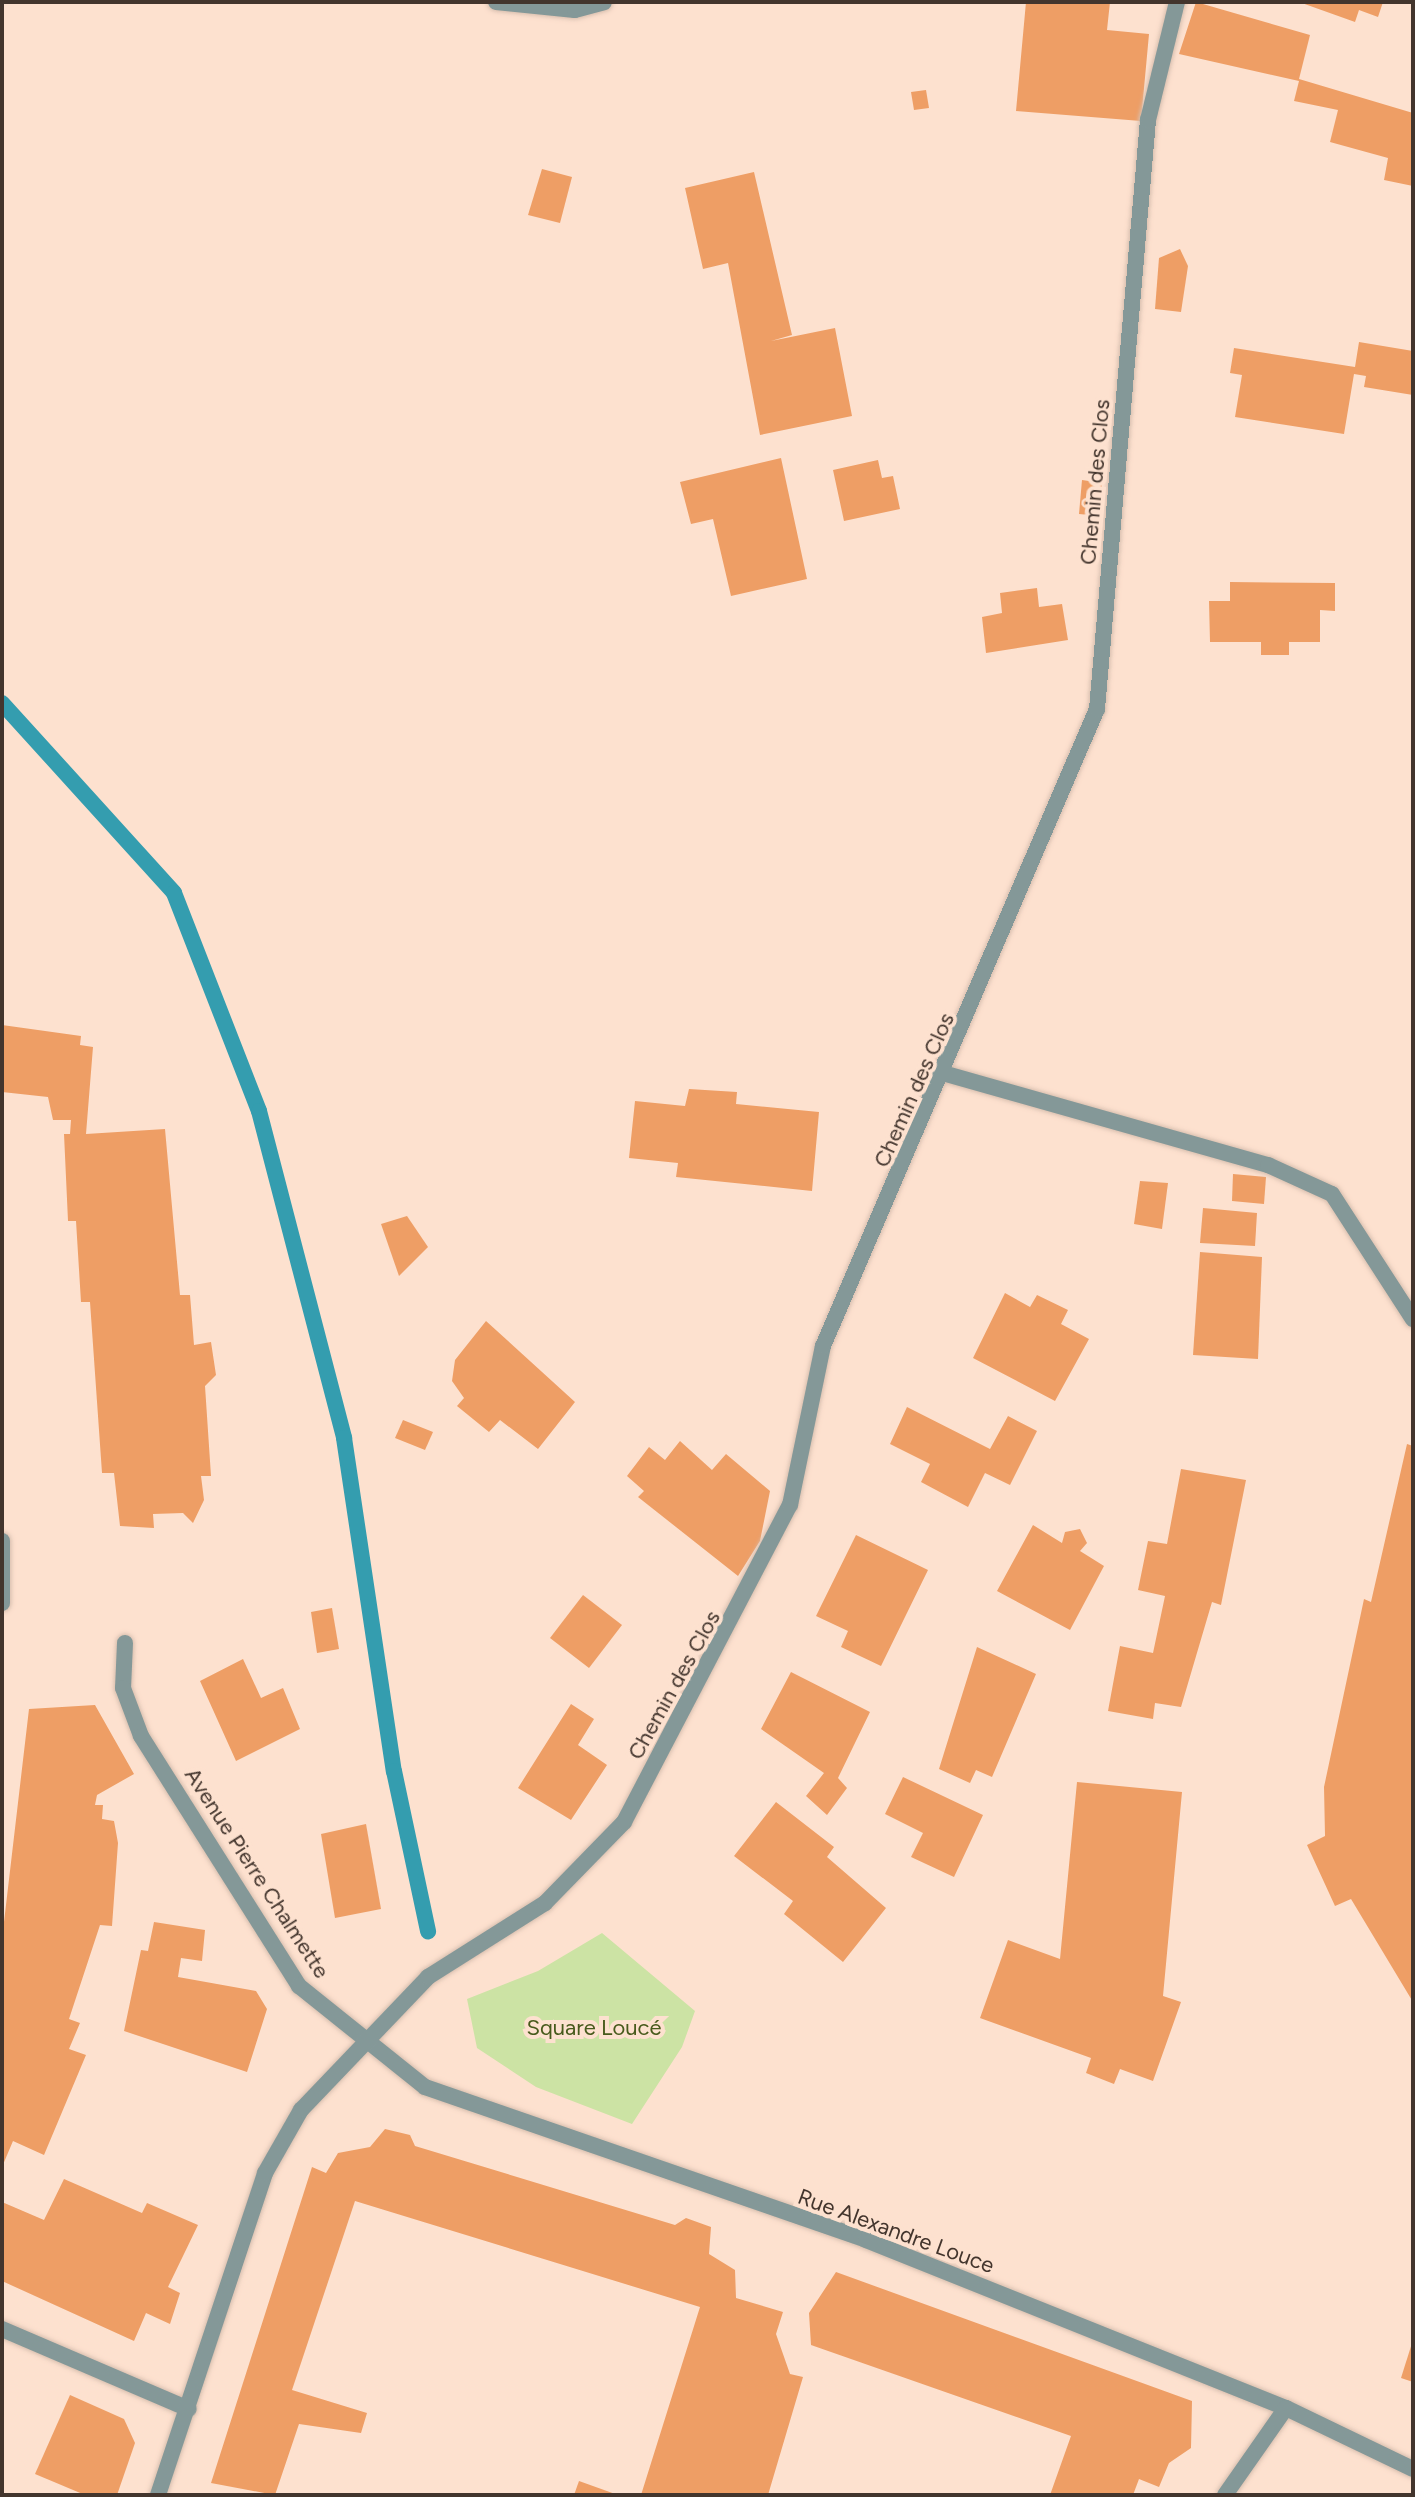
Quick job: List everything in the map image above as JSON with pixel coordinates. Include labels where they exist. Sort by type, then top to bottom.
[{"type":"street","points":[[496,2],[575,10],[604,2]]},
{"type":"street","name":"Chemin des Clos","points":[[363,2042],[428,1977],[545,1903],[624,1822],[790,1505],[823,1346],[946,1074],[1097,709],[1148,120],[1177,2]]},
{"type":"street","points":[[946,1074],[1268,1165],[1332,1194],[1413,1319]]},
{"type":"street","points":[[2,1541],[7,1560],[2,1603]]},
{"type":"street","name":"Avenue Pierre Chalmette","points":[[125,1643],[123,1688],[141,1736],[299,1986],[363,2042]]},
{"type":"street","points":[[159,2495],[265,2173],[301,2110],[363,2042]]},
{"type":"street","name":"Rue Alexandre Louce","points":[[363,2042],[425,2087],[866,2240],[1286,2408],[1413,2469]]},
{"type":"street","points":[[2,2329],[189,2409]]},
{"type":"street","points":[[1225,2495],[1286,2408]]},
{"type":"green space","name":"Square Loucé","points":[[602,1933],[695,2011],[682,2047],[632,2124],[536,2087],[477,2048],[467,1999],[538,1971]]},
{"type":"building","points":[[1026,2],[1110,2],[1107,30],[1149,34],[1141,121],[1016,111]]},
{"type":"building","points":[[1196,2],[1310,35],[1299,79],[1413,113],[1413,186],[1384,180],[1388,158],[1330,142],[1338,110],[1294,101],[1299,81],[1179,54]]},
{"type":"building","points":[[1299,2],[1383,2],[1378,17],[1359,10],[1355,22]]},
{"type":"building","points":[[926,90],[929,108],[914,110],[911,92]]},
{"type":"building","points":[[542,169],[572,177],[560,223],[528,215]]},
{"type":"building","points":[[754,172],[792,335],[771,341],[835,328],[852,416],[760,435],[728,263],[703,269],[685,188]]},
{"type":"building","points":[[1180,249],[1188,266],[1181,312],[1155,309],[1159,258]]},
{"type":"building","points":[[1359,342],[1413,351],[1413,395],[1364,387],[1366,376],[1354,374],[1344,434],[1235,417],[1242,375],[1230,373],[1234,348],[1355,367]]},
{"type":"building","points":[[781,458],[807,579],[731,596],[713,519],[691,524],[680,482]]},
{"type":"building","points":[[878,460],[882,478],[893,476],[900,509],[844,521],[833,470]]},
{"type":"building","points":[[1082,480],[1102,483],[1100,516],[1079,514]]},
{"type":"building","points":[[1230,582],[1335,583],[1335,611],[1320,610],[1320,642],[1289,642],[1289,655],[1261,655],[1261,642],[1210,642],[1209,601],[1230,601]]},
{"type":"building","points":[[1037,588],[1039,607],[1062,604],[1068,640],[986,653],[982,617],[1002,613],[1000,593]]},
{"type":"building","points":[[2,1025],[81,1036],[80,1045],[93,1047],[86,1134],[165,1129],[180,1295],[190,1295],[194,1345],[211,1342],[216,1375],[205,1386],[211,1476],[201,1476],[204,1500],[193,1523],[183,1513],[153,1514],[154,1528],[120,1526],[114,1473],[102,1473],[90,1302],[81,1302],[76,1221],[68,1221],[64,1134],[70,1134],[71,1120],[53,1120],[48,1097],[2,1092]]},
{"type":"building","points":[[689,1089],[737,1092],[736,1104],[819,1112],[812,1191],[676,1177],[678,1163],[629,1158],[635,1101],[685,1106]]},
{"type":"building","points":[[1233,1174],[1266,1177],[1264,1204],[1232,1201]]},
{"type":"building","points":[[1140,1181],[1168,1183],[1162,1229],[1134,1224]]},
{"type":"building","points":[[1203,1208],[1257,1213],[1255,1246],[1200,1243]]},
{"type":"building","points":[[407,1216],[428,1247],[399,1276],[381,1224]]},
{"type":"building","points":[[1200,1252],[1262,1257],[1258,1359],[1193,1355]]},
{"type":"building","points":[[1005,1293],[1030,1307],[1037,1295],[1068,1310],[1061,1324],[1089,1339],[1055,1401],[973,1358]]},
{"type":"building","points":[[486,1321],[575,1402],[538,1449],[500,1420],[489,1432],[457,1406],[464,1398],[452,1381],[455,1360]]},
{"type":"building","points":[[907,1407],[990,1449],[1008,1416],[1037,1431],[1010,1485],[985,1473],[968,1507],[921,1482],[930,1464],[890,1444]]},
{"type":"building","points":[[403,1420],[433,1432],[425,1450],[395,1438]]},
{"type":"building","points":[[680,1441],[712,1470],[726,1454],[770,1491],[760,1541],[738,1576],[638,1497],[644,1491],[627,1476],[649,1447],[665,1460]]},
{"type":"building","points":[[1407,1444],[1413,1446],[1413,2002],[1351,1899],[1335,1906],[1307,1845],[1325,1836],[1324,1787],[1364,1599],[1371,1602]]},
{"type":"building","points":[[1181,1469],[1246,1480],[1221,1605],[1212,1602],[1181,1707],[1155,1703],[1153,1719],[1108,1711],[1120,1646],[1153,1653],[1165,1596],[1138,1590],[1148,1541],[1167,1544]]},
{"type":"building","points":[[1033,1525],[1062,1543],[1065,1532],[1080,1529],[1087,1543],[1080,1551],[1104,1566],[1070,1630],[997,1591]]},
{"type":"building","points":[[856,1535],[928,1570],[881,1666],[841,1647],[848,1631],[816,1616]]},
{"type":"building","points":[[583,1595],[622,1625],[589,1668],[550,1638]]},
{"type":"building","points":[[332,1608],[339,1649],[317,1653],[311,1612]]},
{"type":"building","points":[[977,1647],[1036,1674],[992,1777],[976,1770],[970,1783],[939,1769]]},
{"type":"building","points":[[243,1659],[261,1698],[283,1688],[300,1729],[236,1761],[200,1681]]},
{"type":"building","points":[[791,1672],[870,1712],[838,1778],[847,1788],[827,1815],[806,1796],[824,1773],[761,1729]]},
{"type":"building","points":[[571,1704],[594,1719],[578,1745],[607,1765],[571,1820],[518,1788]]},
{"type":"building","points":[[95,1705],[134,1774],[97,1795],[95,1805],[103,1805],[102,1819],[114,1821],[118,1843],[112,1926],[100,1925],[69,2019],[80,2023],[69,2049],[86,2055],[44,2155],[13,2141],[2,2167],[2,1939],[29,1709]]},
{"type":"building","points":[[903,1777],[983,1815],[954,1877],[911,1857],[923,1833],[885,1814]]},
{"type":"building","points":[[1077,1782],[1182,1792],[1163,1996],[1181,2002],[1153,2081],[1120,2069],[1114,2084],[1086,2073],[1091,2058],[980,2018],[1008,1940],[1060,1959]]},
{"type":"building","points":[[776,1802],[834,1847],[827,1857],[886,1908],[843,1962],[784,1914],[793,1901],[734,1856]]},
{"type":"building","points":[[366,1824],[381,1909],[335,1918],[321,1834]]},
{"type":"building","points":[[154,1922],[205,1930],[202,1961],[181,1958],[178,1977],[256,1991],[267,2009],[247,2072],[124,2031],[141,1950],[148,1951]]},
{"type":"building","points":[[385,2129],[410,2135],[415,2146],[675,2225],[686,2218],[711,2227],[709,2254],[735,2270],[736,2298],[783,2312],[776,2334],[790,2374],[803,2377],[768,2495],[641,2495],[700,2307],[355,2201],[292,2390],[367,2413],[361,2433],[299,2424],[275,2495],[211,2483],[312,2167],[326,2173],[338,2153],[370,2147]]},
{"type":"building","points":[[64,2179],[142,2213],[147,2203],[198,2225],[168,2287],[180,2293],[170,2324],[146,2313],[134,2341],[2,2281],[2,2202],[44,2220]]},
{"type":"building","points":[[836,2272],[1192,2401],[1191,2448],[1169,2463],[1159,2487],[1139,2479],[1133,2495],[1050,2495],[1071,2436],[811,2345],[809,2313]]},
{"type":"building","points":[[1413,2343],[1413,2382],[1401,2378]]},
{"type":"building","points":[[70,2395],[124,2419],[135,2443],[117,2495],[85,2495],[35,2474]]},
{"type":"building","points":[[579,2481],[618,2495],[574,2495]]},
{"type":"waterway","points":[[2,703],[174,893],[259,1111],[344,1438],[394,1771],[428,1931]]}]
